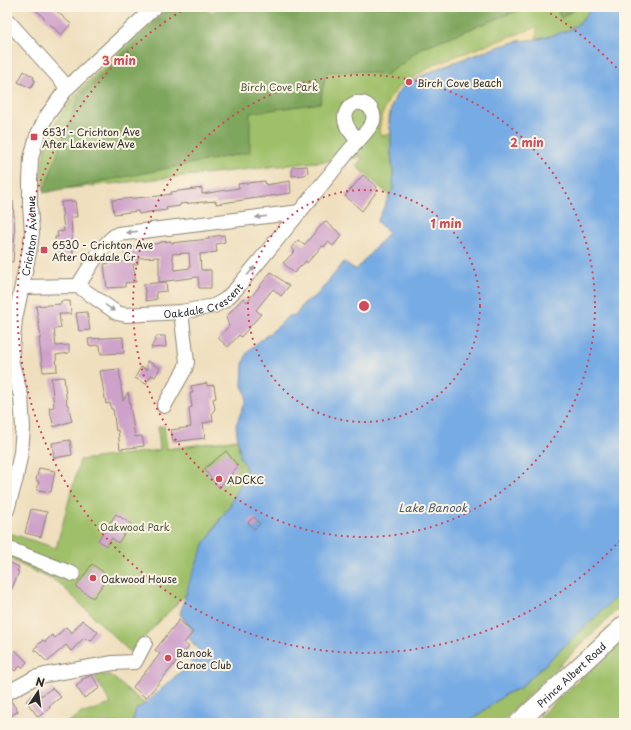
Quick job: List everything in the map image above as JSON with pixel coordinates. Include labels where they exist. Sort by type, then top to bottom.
[{"type":"main road","name":"Prince Albert Road","points":[[518,723],[624,625]]},
{"type":"street","name":"Crichton Avenue","points":[[7,510],[16,478],[21,452],[22,428],[21,396],[9,358],[11,320],[22,287],[30,248],[32,232],[30,206],[31,158],[37,136],[46,117],[67,88],[156,7]]},
{"type":"street","points":[[7,20],[67,88]]},
{"type":"street","name":"Oakdale Crescent","points":[[78,286],[120,314],[126,315],[181,312],[214,306],[226,300],[300,212],[357,140]]},
{"type":"street","points":[[22,287],[78,286],[107,242],[118,234],[300,212]]},
{"type":"street","points":[[164,406],[187,362],[181,312]]},
{"type":"street","points":[[7,548],[73,574]]},
{"type":"street","points":[[7,694],[34,678],[45,675],[114,662],[135,662],[146,643]]},
{"type":"green space","name":"Birch Cove Park","points":[[166,7],[207,7],[226,26],[250,7],[592,7],[582,20],[572,28],[536,39],[391,130],[391,154],[394,181],[390,196],[356,166],[363,157],[44,191],[42,170],[44,151],[50,134],[59,117],[83,88]]},
{"type":"green space","name":"Birch Cove Park","points":[[171,7],[203,7],[208,13],[222,7],[239,7],[247,11],[272,10],[275,7],[527,7],[421,48],[402,64],[385,75],[359,71],[326,72],[320,103],[250,113],[250,152],[43,193],[79,97]]},
{"type":"green space","points":[[556,7],[579,7],[561,18]]},
{"type":"green space","name":"Oakwood Park","points":[[164,426],[167,449],[238,439],[240,457],[245,465],[246,475],[230,504],[232,505],[219,520],[205,542],[186,594],[130,652],[59,583],[7,558],[7,539],[9,533],[56,548],[80,460],[160,450],[158,427]]},
{"type":"green space","points":[[624,590],[624,603],[500,723],[467,723],[506,694],[520,688]]},
{"type":"green space","points":[[624,637],[624,723],[533,723]]},
{"type":"green space","points":[[94,675],[110,675],[145,704],[136,710],[132,723],[67,723],[83,712],[84,713],[111,704]]},
{"type":"sand","name":"Birch Cove Beach","points":[[537,27],[536,39],[519,41],[501,46],[445,65],[408,83],[398,95],[390,111],[389,121],[391,134],[381,136],[379,131],[382,115],[388,101],[398,87],[437,63]]},
{"type":"water","name":"Lake Banook","points":[[592,7],[624,7],[624,590],[520,688],[506,694],[467,723],[132,723],[136,709],[145,704],[201,653],[187,636],[190,636],[193,632],[180,614],[190,580],[205,542],[231,505],[230,504],[246,475],[245,465],[240,457],[236,425],[246,401],[246,394],[242,386],[243,364],[247,353],[252,347],[280,325],[288,316],[296,315],[304,303],[317,295],[344,262],[356,270],[389,232],[377,222],[393,188],[391,134],[389,122],[392,105],[397,93],[408,83],[439,68],[501,46],[519,41],[540,39],[569,30],[581,22]]},
{"type":"building","points":[[33,7],[52,7],[71,24],[61,35]]},
{"type":"building","points":[[24,71],[34,77],[33,79],[35,80],[31,88],[18,82]]},
{"type":"building","points":[[307,166],[308,172],[305,175],[292,176],[292,167]]},
{"type":"building","points":[[363,175],[377,187],[375,190],[377,191],[362,211],[345,196]]},
{"type":"building","points":[[265,181],[266,185],[290,181],[291,193],[216,204],[216,201],[180,204],[180,206],[166,208],[167,210],[139,214],[138,211],[114,214],[112,200],[159,196],[171,194],[171,192],[202,188],[202,194],[239,188],[238,184]]},
{"type":"building","points":[[7,201],[13,201],[15,233],[13,262],[7,261]]},
{"type":"building","points":[[75,201],[77,217],[71,217],[73,255],[56,257],[55,237],[58,237],[57,232],[64,231],[61,202]]},
{"type":"building","points":[[325,221],[342,235],[333,246],[328,242],[324,247],[322,246],[307,263],[306,261],[294,273],[283,263],[295,251],[291,248],[298,240],[304,245]]},
{"type":"building","points":[[224,235],[225,242],[216,244],[217,252],[200,254],[201,270],[211,270],[211,288],[199,288],[198,277],[159,282],[159,257],[138,258],[138,264],[133,264],[136,282],[125,283],[125,287],[107,288],[104,264],[125,261],[124,248],[160,242],[171,241],[171,243],[209,239],[209,237]],"holes":[[[189,253],[190,268],[175,270],[172,254]]]},
{"type":"building","points":[[271,272],[289,286],[281,296],[273,289],[256,310],[261,314],[241,337],[239,335],[228,347],[218,338],[229,326],[226,317],[243,298],[247,302]]},
{"type":"building","points":[[166,282],[167,291],[156,292],[157,299],[146,301],[144,284]]},
{"type":"building","points":[[61,301],[70,301],[71,314],[59,314],[61,328],[54,329],[56,346],[69,345],[69,353],[56,355],[57,371],[43,372],[39,338],[41,338],[36,306],[61,304]]},
{"type":"building","points":[[87,312],[90,330],[79,331],[76,313]]},
{"type":"building","points":[[157,336],[165,336],[166,347],[151,348]]},
{"type":"building","points":[[123,337],[124,353],[101,354],[100,345],[89,346],[88,339]]},
{"type":"building","points":[[147,361],[160,368],[155,377],[151,375],[146,384],[135,378],[141,367],[147,370]]},
{"type":"building","points":[[119,369],[123,401],[128,392],[135,437],[142,436],[144,446],[120,449],[118,430],[116,431],[113,409],[111,409],[110,403],[106,404],[100,371]]},
{"type":"building","points":[[64,377],[67,405],[72,421],[54,427],[49,408],[54,407],[51,378]]},
{"type":"building","points":[[207,383],[207,386],[214,385],[216,398],[213,399],[215,409],[212,413],[213,421],[203,423],[205,438],[173,442],[171,430],[191,427],[189,408],[192,407],[190,393],[193,393],[191,386]]},
{"type":"building","points":[[70,440],[72,455],[54,458],[52,443]]},
{"type":"building","name":"ADCKC","points":[[226,451],[238,466],[219,488],[204,469]]},
{"type":"building","points":[[39,468],[55,471],[51,492],[37,490],[39,482],[36,480]]},
{"type":"building","points":[[31,509],[47,512],[41,537],[25,533]]},
{"type":"building","points":[[116,514],[131,524],[118,543],[112,538],[106,546],[98,540]]},
{"type":"building","points":[[254,517],[260,524],[254,529],[248,522]]},
{"type":"building","points":[[7,561],[19,567],[17,571],[19,572],[7,596]]},
{"type":"building","name":"Oakwood House","points":[[92,564],[107,575],[102,582],[104,583],[93,598],[76,587]]},
{"type":"building","points":[[82,620],[98,632],[91,641],[84,638],[71,651],[66,645],[47,662],[34,649],[43,640],[45,642],[52,635],[55,638],[66,627],[72,633]]},
{"type":"building","name":"Banook Canoe Club","points":[[179,620],[193,632],[184,643],[189,647],[146,698],[133,687],[160,654],[155,650]]},
{"type":"building","points":[[15,650],[27,662],[22,668],[20,666],[15,671],[7,663],[7,658]]},
{"type":"building","points":[[92,675],[100,688],[84,698],[76,686],[82,682],[81,680]]},
{"type":"building","points":[[52,688],[61,697],[38,717],[26,701],[32,696],[34,699],[40,694],[41,696]]},
{"type":"building","points":[[7,701],[11,701],[18,711],[7,719]]},
{"type":"place","name":"Birch Cove Beach","points":[[409,82]]},
{"type":"place","name":"6531 - Crichton Ave After Lakeview Ave","points":[[34,137]]},
{"type":"place","name":"6530 - Crichton Ave After Oakdale Cr","points":[[44,250]]},
{"type":"place","name":"ADCKC","points":[[219,479]]},
{"type":"place","name":"Oakwood House","points":[[93,578]]},
{"type":"place","name":"Banook Canoe Club","points":[[168,658]]}]
